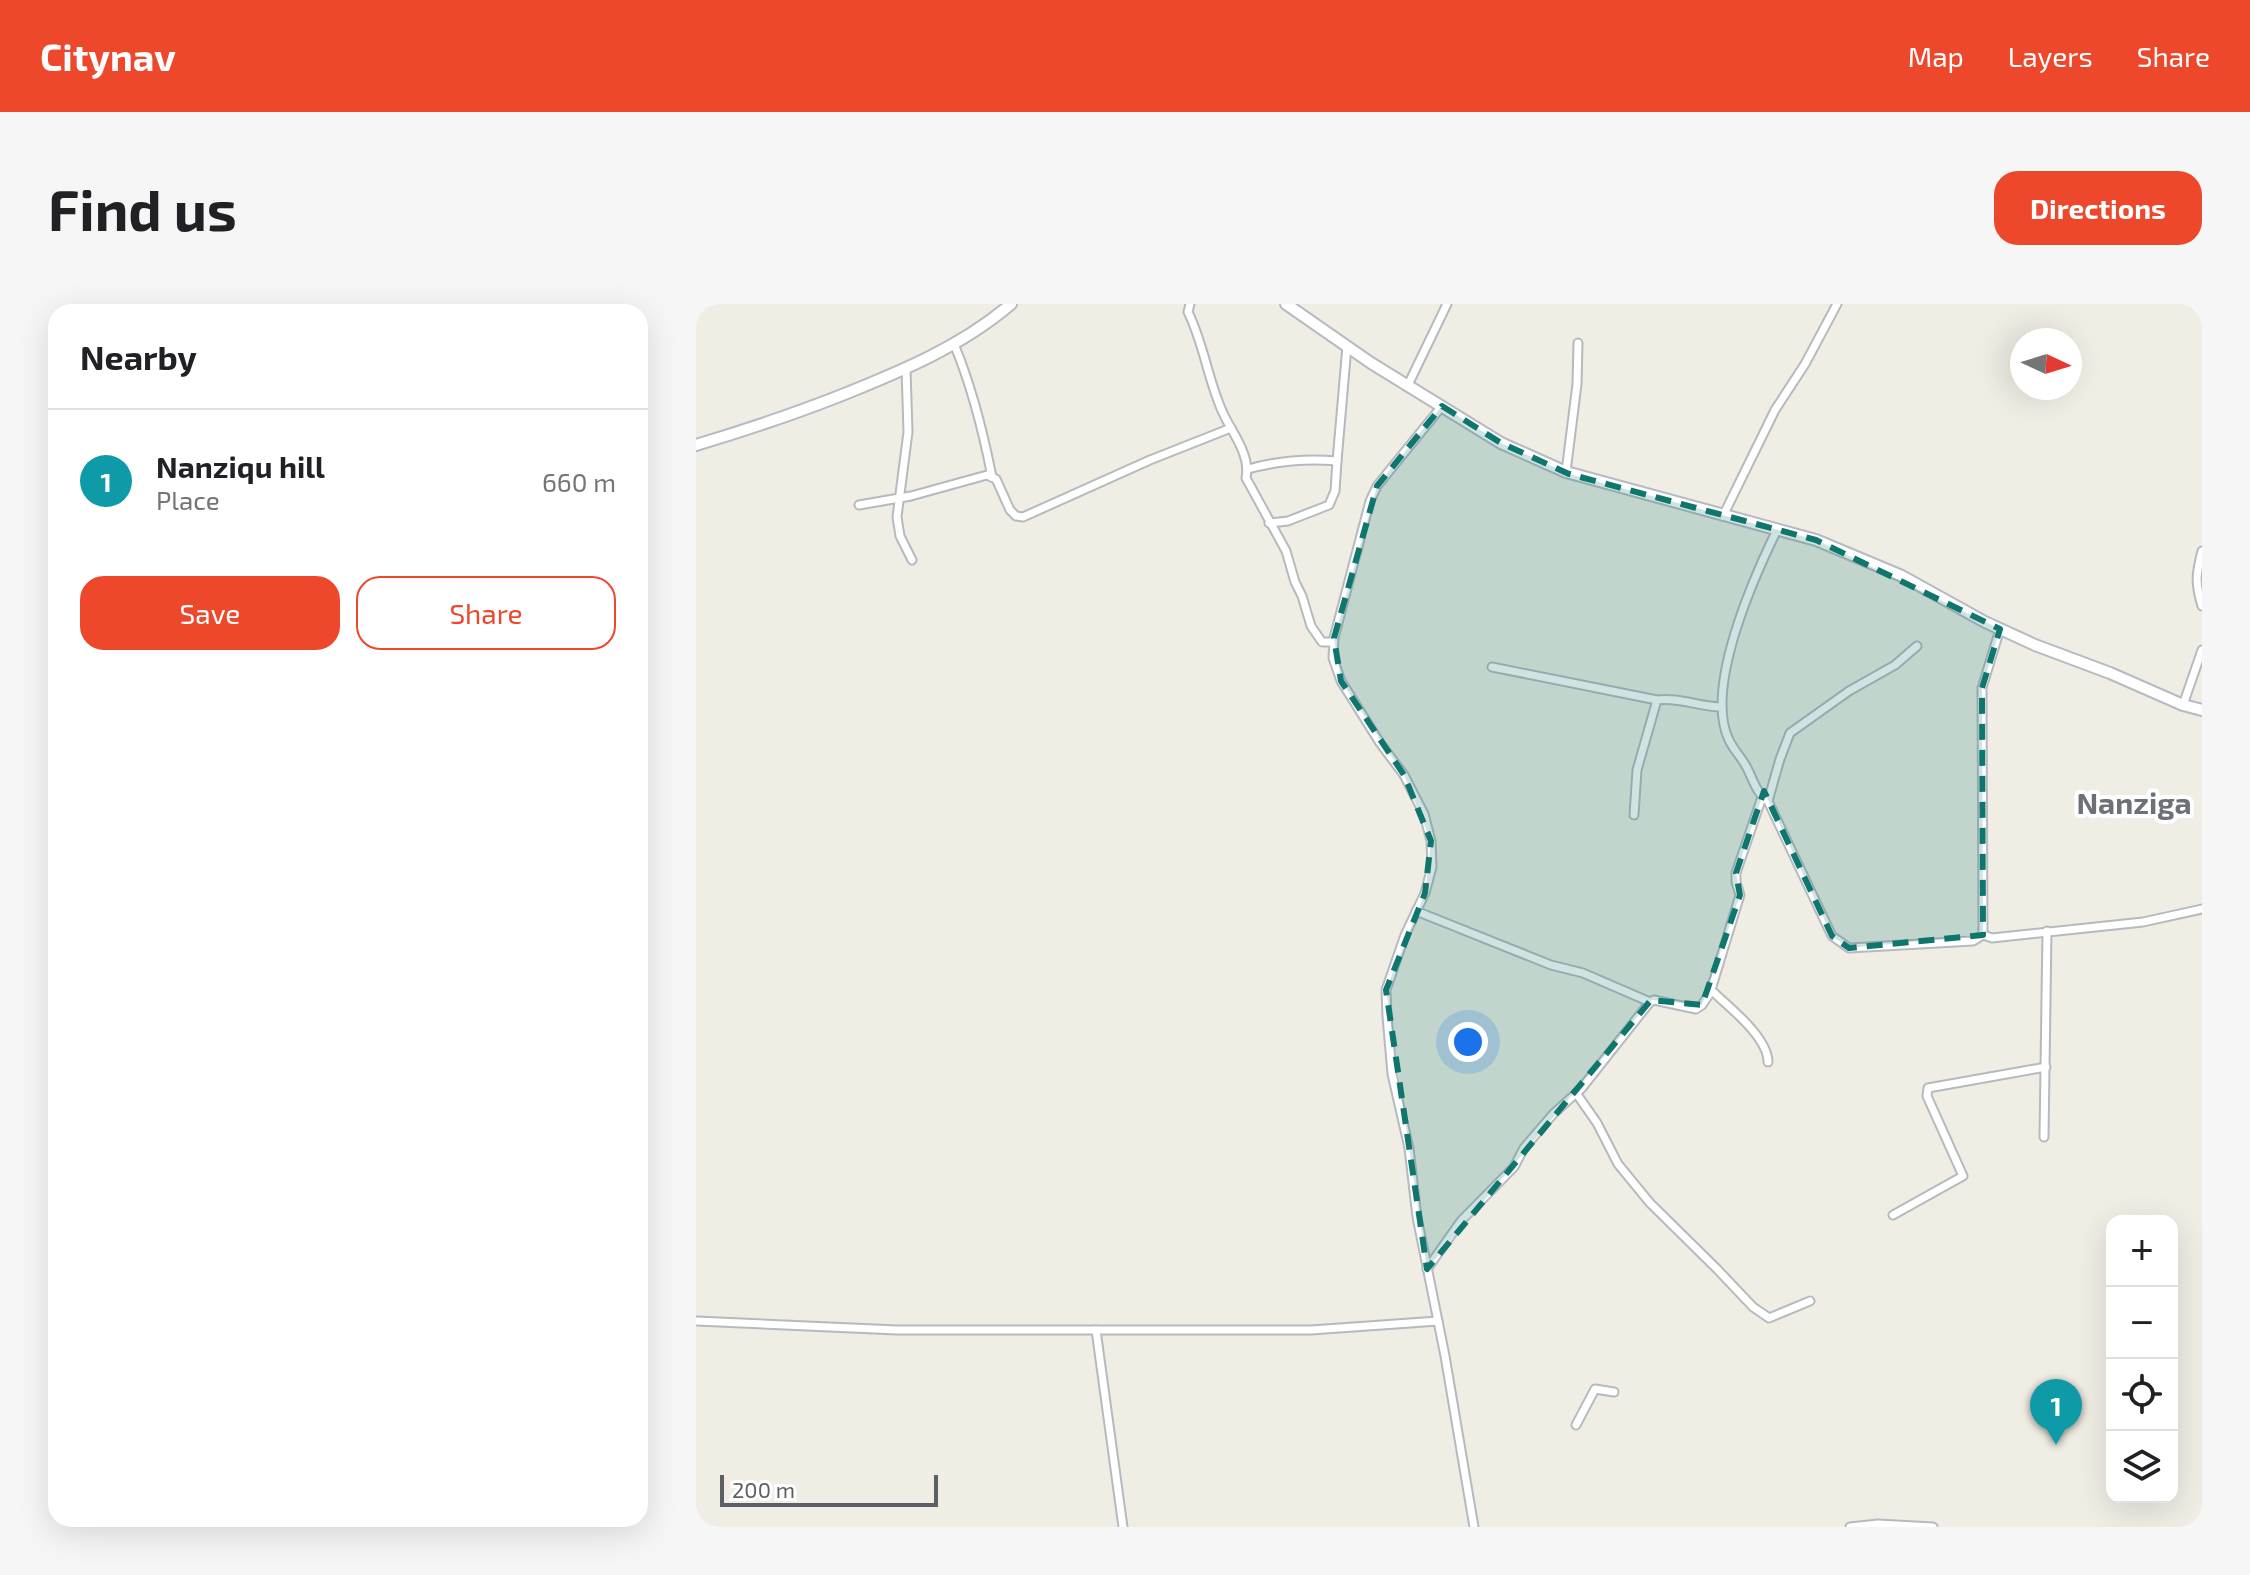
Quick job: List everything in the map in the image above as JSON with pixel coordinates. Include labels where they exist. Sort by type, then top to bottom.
[{"type":"street","points":[[696,445],[790,415],[906,369],[954,344],[1011,304]]},
{"type":"street","points":[[1190,304],[1188,312],[1214,391],[1244,454],[1248,469],[1246,478],[1286,551],[1311,626],[1322,642],[1333,642]]},
{"type":"street","points":[[1286,304],[1501,443],[1566,472],[1816,540],[1902,576],[2000,629],[2183,705],[2202,710]]},
{"type":"street","points":[[1408,385],[1447,304]]},
{"type":"street","points":[[1723,516],[1774,412],[1805,364],[1837,304]]},
{"type":"street","points":[[1566,472],[1577,384],[1578,343]]},
{"type":"street","points":[[954,344],[980,421],[992,477]]},
{"type":"street","points":[[1269,523],[1288,521],[1329,505],[1335,491],[1347,346]]},
{"type":"street","points":[[906,369],[908,432],[897,517],[900,536],[912,560]]},
{"type":"street","points":[[1442,406],[1373,494],[1348,580],[1333,642],[1333,658],[1341,681],[1404,775],[1424,814],[1431,841],[1432,867],[1425,893],[1405,935],[1386,990],[1392,1074],[1409,1148],[1417,1217],[1474,1527]]},
{"type":"street","points":[[859,505],[987,475],[996,479],[1010,510],[1016,516],[1023,517],[1085,491],[1111,476],[1231,428]]},
{"type":"street","points":[[1248,469],[1283,461],[1337,461]]},
{"type":"street","points":[[1777,530],[1764,556],[1730,649],[1724,673],[1722,707],[1728,740],[1765,799],[1832,936],[1849,948],[1973,941],[1983,935],[1992,938],[2128,924],[2202,909]]},
{"type":"street","points":[[2202,551],[2195,575],[2202,606]]},
{"type":"street","points":[[1983,935],[1982,688],[2000,629]]},
{"type":"street","points":[[1427,1269],[1461,1221],[1514,1167],[1524,1148],[1576,1093],[1650,1002],[1654,1000],[1696,1009],[1702,1005],[1711,990],[1740,895],[1736,873],[1790,733],[1849,691],[1895,665],[1917,646]]},
{"type":"street","points":[[2183,705],[2202,650]]},
{"type":"street","points":[[1492,667],[1657,700],[1722,707]]},
{"type":"street","points":[[1634,815],[1637,770],[1657,700]]},
{"type":"street","points":[[1416,911],[1551,965],[1583,973],[1650,1002]]},
{"type":"street","points":[[2044,1137],[2047,931]]},
{"type":"street","points":[[1711,990],[1763,1044],[1768,1062]]},
{"type":"street","points":[[1893,1215],[1963,1176],[1927,1096],[1928,1088],[2046,1067]]},
{"type":"street","points":[[1576,1093],[1597,1123],[1618,1164],[1650,1203],[1753,1307],[1769,1318],[1810,1301]]},
{"type":"street","points":[[696,1321],[895,1330],[1311,1330],[1438,1321]]},
{"type":"street","points":[[1096,1330],[1123,1527]]},
{"type":"street","points":[[1576,1425],[1595,1389],[1614,1392]]},
{"type":"street","points":[[1850,1527],[1878,1524],[1933,1527]]},
{"type":"highlighted area","points":[[1442,406],[1501,443],[1569,474],[1816,540],[2000,629],[1982,688],[1983,935],[1849,948],[1832,936],[1764,791],[1736,873],[1740,895],[1702,1005],[1651,1000],[1427,1269],[1386,990],[1425,893],[1431,841],[1404,775],[1341,681],[1334,638],[1377,486]]},
{"type":"place","name":"Nanziqu hill","points":[[2056,1445]]},
{"type":"district","name":"Nanziga","points":[[2134,802]]}]
